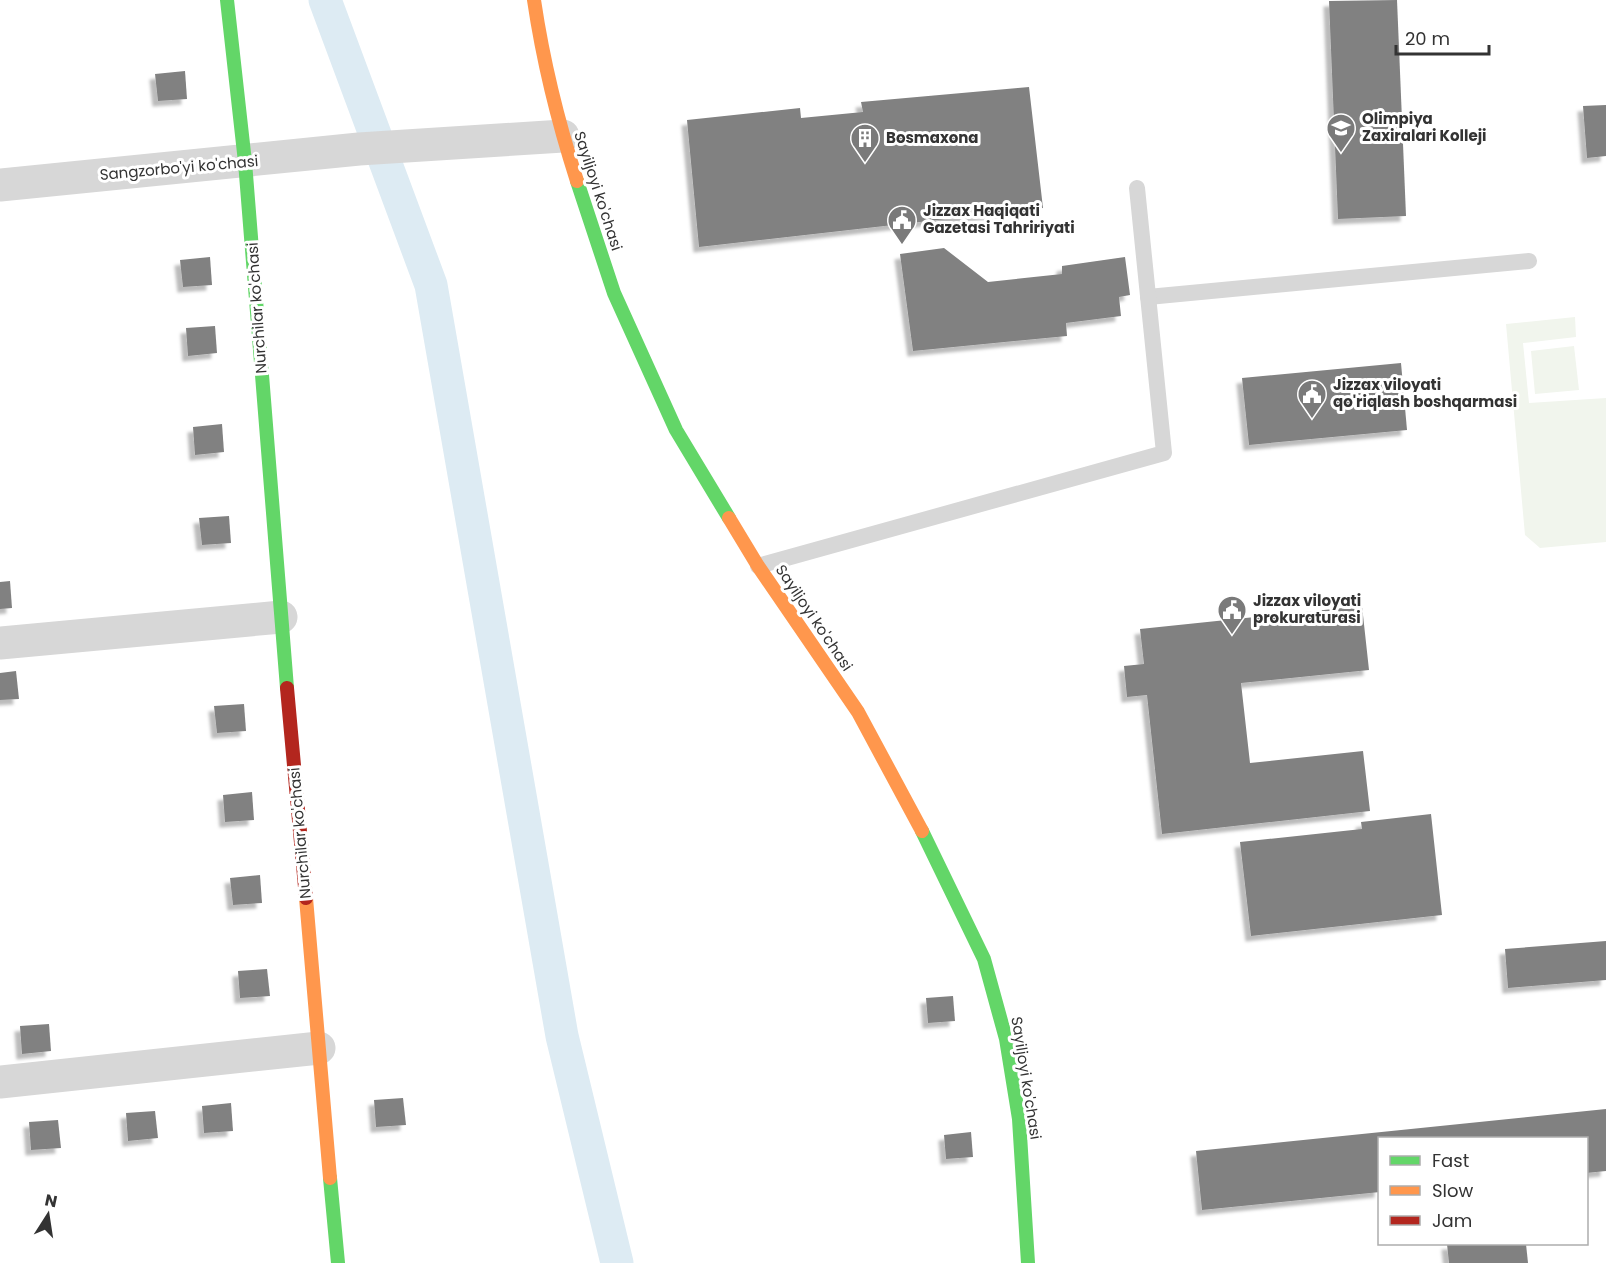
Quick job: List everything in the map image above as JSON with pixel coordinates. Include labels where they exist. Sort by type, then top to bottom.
[{"type":"main road","name":"Nurchilar ko'chasi","points":[[227,0],[245,162],[281,617],[338,1263]]},
{"type":"main road","name":"Sayiljoyi ko'chasi","points":[[534,0],[539,34],[563,136],[614,293],[676,430],[758,566],[858,712],[939,863],[984,959],[1006,1039],[1019,1119],[1028,1263]]},
{"type":"street","name":"Sangzorbo'yi ko'chasi","points":[[0,185],[359,149],[563,136]]},
{"type":"street","points":[[0,643],[281,617]]},
{"type":"street","points":[[0,1082],[320,1048]]},
{"type":"lane","points":[[758,566],[1164,453],[1137,188]]},
{"type":"lane","points":[[1148,297],[1529,261]]},
{"type":"shaded area","points":[[1575,317],[1576,337],[1523,343],[1529,403],[1606,398],[1606,542],[1540,548],[1525,535],[1506,324]]},
{"type":"shaded area","points":[[1574,346],[1579,390],[1535,394],[1531,351]]},
{"type":"building","points":[[1397,0],[1406,216],[1338,219],[1329,1]]},
{"type":"building","points":[[185,71],[187,99],[158,101],[155,74]]},
{"type":"building","name":"Bosmaxona","points":[[1029,87],[1043,208],[699,247],[687,120],[800,108],[801,118],[863,112],[861,102]]},
{"type":"building","points":[[1606,105],[1606,156],[1587,158],[1583,106]]},
{"type":"building","points":[[944,248],[988,282],[1062,274],[1062,266],[1125,257],[1130,295],[1119,297],[1121,316],[1066,323],[1067,336],[913,351],[900,254]]},
{"type":"building","points":[[210,257],[212,285],[183,287],[180,260]]},
{"type":"building","points":[[215,326],[217,353],[188,356],[186,328]]},
{"type":"building","points":[[1401,363],[1407,430],[1249,445],[1242,378]]},
{"type":"building","points":[[222,424],[224,452],[195,455],[193,427]]},
{"type":"building","points":[[229,516],[231,543],[202,545],[199,518]]},
{"type":"building","points":[[10,581],[12,608],[0,609],[0,582]]},
{"type":"building","points":[[1362,606],[1369,670],[1241,683],[1250,763],[1363,751],[1370,811],[1162,834],[1147,695],[1127,697],[1124,666],[1144,664],[1140,629]]},
{"type":"building","points":[[16,671],[19,699],[0,700],[0,673]]},
{"type":"building","points":[[244,704],[246,731],[217,733],[214,706]]},
{"type":"building","points":[[252,792],[254,820],[225,822],[223,795]]},
{"type":"building","points":[[1431,814],[1442,915],[1251,936],[1240,842],[1362,829],[1361,822]]},
{"type":"building","points":[[260,875],[262,903],[233,905],[230,878]]},
{"type":"building","points":[[1606,941],[1606,980],[1508,988],[1505,949]]},
{"type":"building","points":[[267,969],[270,996],[240,998],[238,971]]},
{"type":"building","points":[[953,996],[955,1021],[928,1023],[926,998]]},
{"type":"building","points":[[49,1024],[51,1051],[22,1054],[20,1026]]},
{"type":"building","points":[[403,1098],[406,1125],[376,1127],[374,1100]]},
{"type":"building","points":[[231,1103],[233,1131],[204,1133],[202,1106]]},
{"type":"building","points":[[1606,1109],[1606,1171],[1588,1173],[1588,1137],[1378,1137],[1378,1192],[1202,1210],[1196,1151]]},
{"type":"building","points":[[155,1111],[158,1138],[128,1141],[126,1113]]},
{"type":"building","points":[[58,1120],[61,1148],[31,1150],[29,1122]]},
{"type":"building","points":[[971,1132],[973,1157],[946,1159],[944,1135]]},
{"type":"building","points":[[1447,1245],[1526,1245],[1528,1263],[1449,1263]]},
{"type":"waterway","points":[[325,0],[431,285],[562,1036],[617,1263]]},
{"type":"traffic: fast","points":[[227,0],[245,162],[287,688]]},
{"type":"traffic: fast","points":[[577,181],[614,293],[676,430],[729,518]]},
{"type":"traffic: fast","points":[[922,831],[984,959],[1006,1039],[1019,1119],[1028,1263]]},
{"type":"traffic: fast","points":[[330,1178],[338,1263]]},
{"type":"traffic: slow","points":[[534,0],[552,91],[577,181]]},
{"type":"traffic: slow","points":[[729,518],[758,566],[858,712],[922,831]]},
{"type":"traffic: slow","points":[[306,898],[330,1178]]},
{"type":"traffic: jam","points":[[287,688],[306,898]]},
{"type":"place","name":"Olimpiya Zaxiralari Kolleji","points":[[1341,154]]},
{"type":"place","name":"Bosmaxona","points":[[865,164]]},
{"type":"place","name":"Jizzax Haqiqati Gazetasi Tahririyati","points":[[902,246]]},
{"type":"place","name":"Jizzax viloyati qo'riqlash boshqarmasi","points":[[1312,420]]},
{"type":"place","name":"Jizzax viloyati prokuraturasi","points":[[1232,636]]}]
